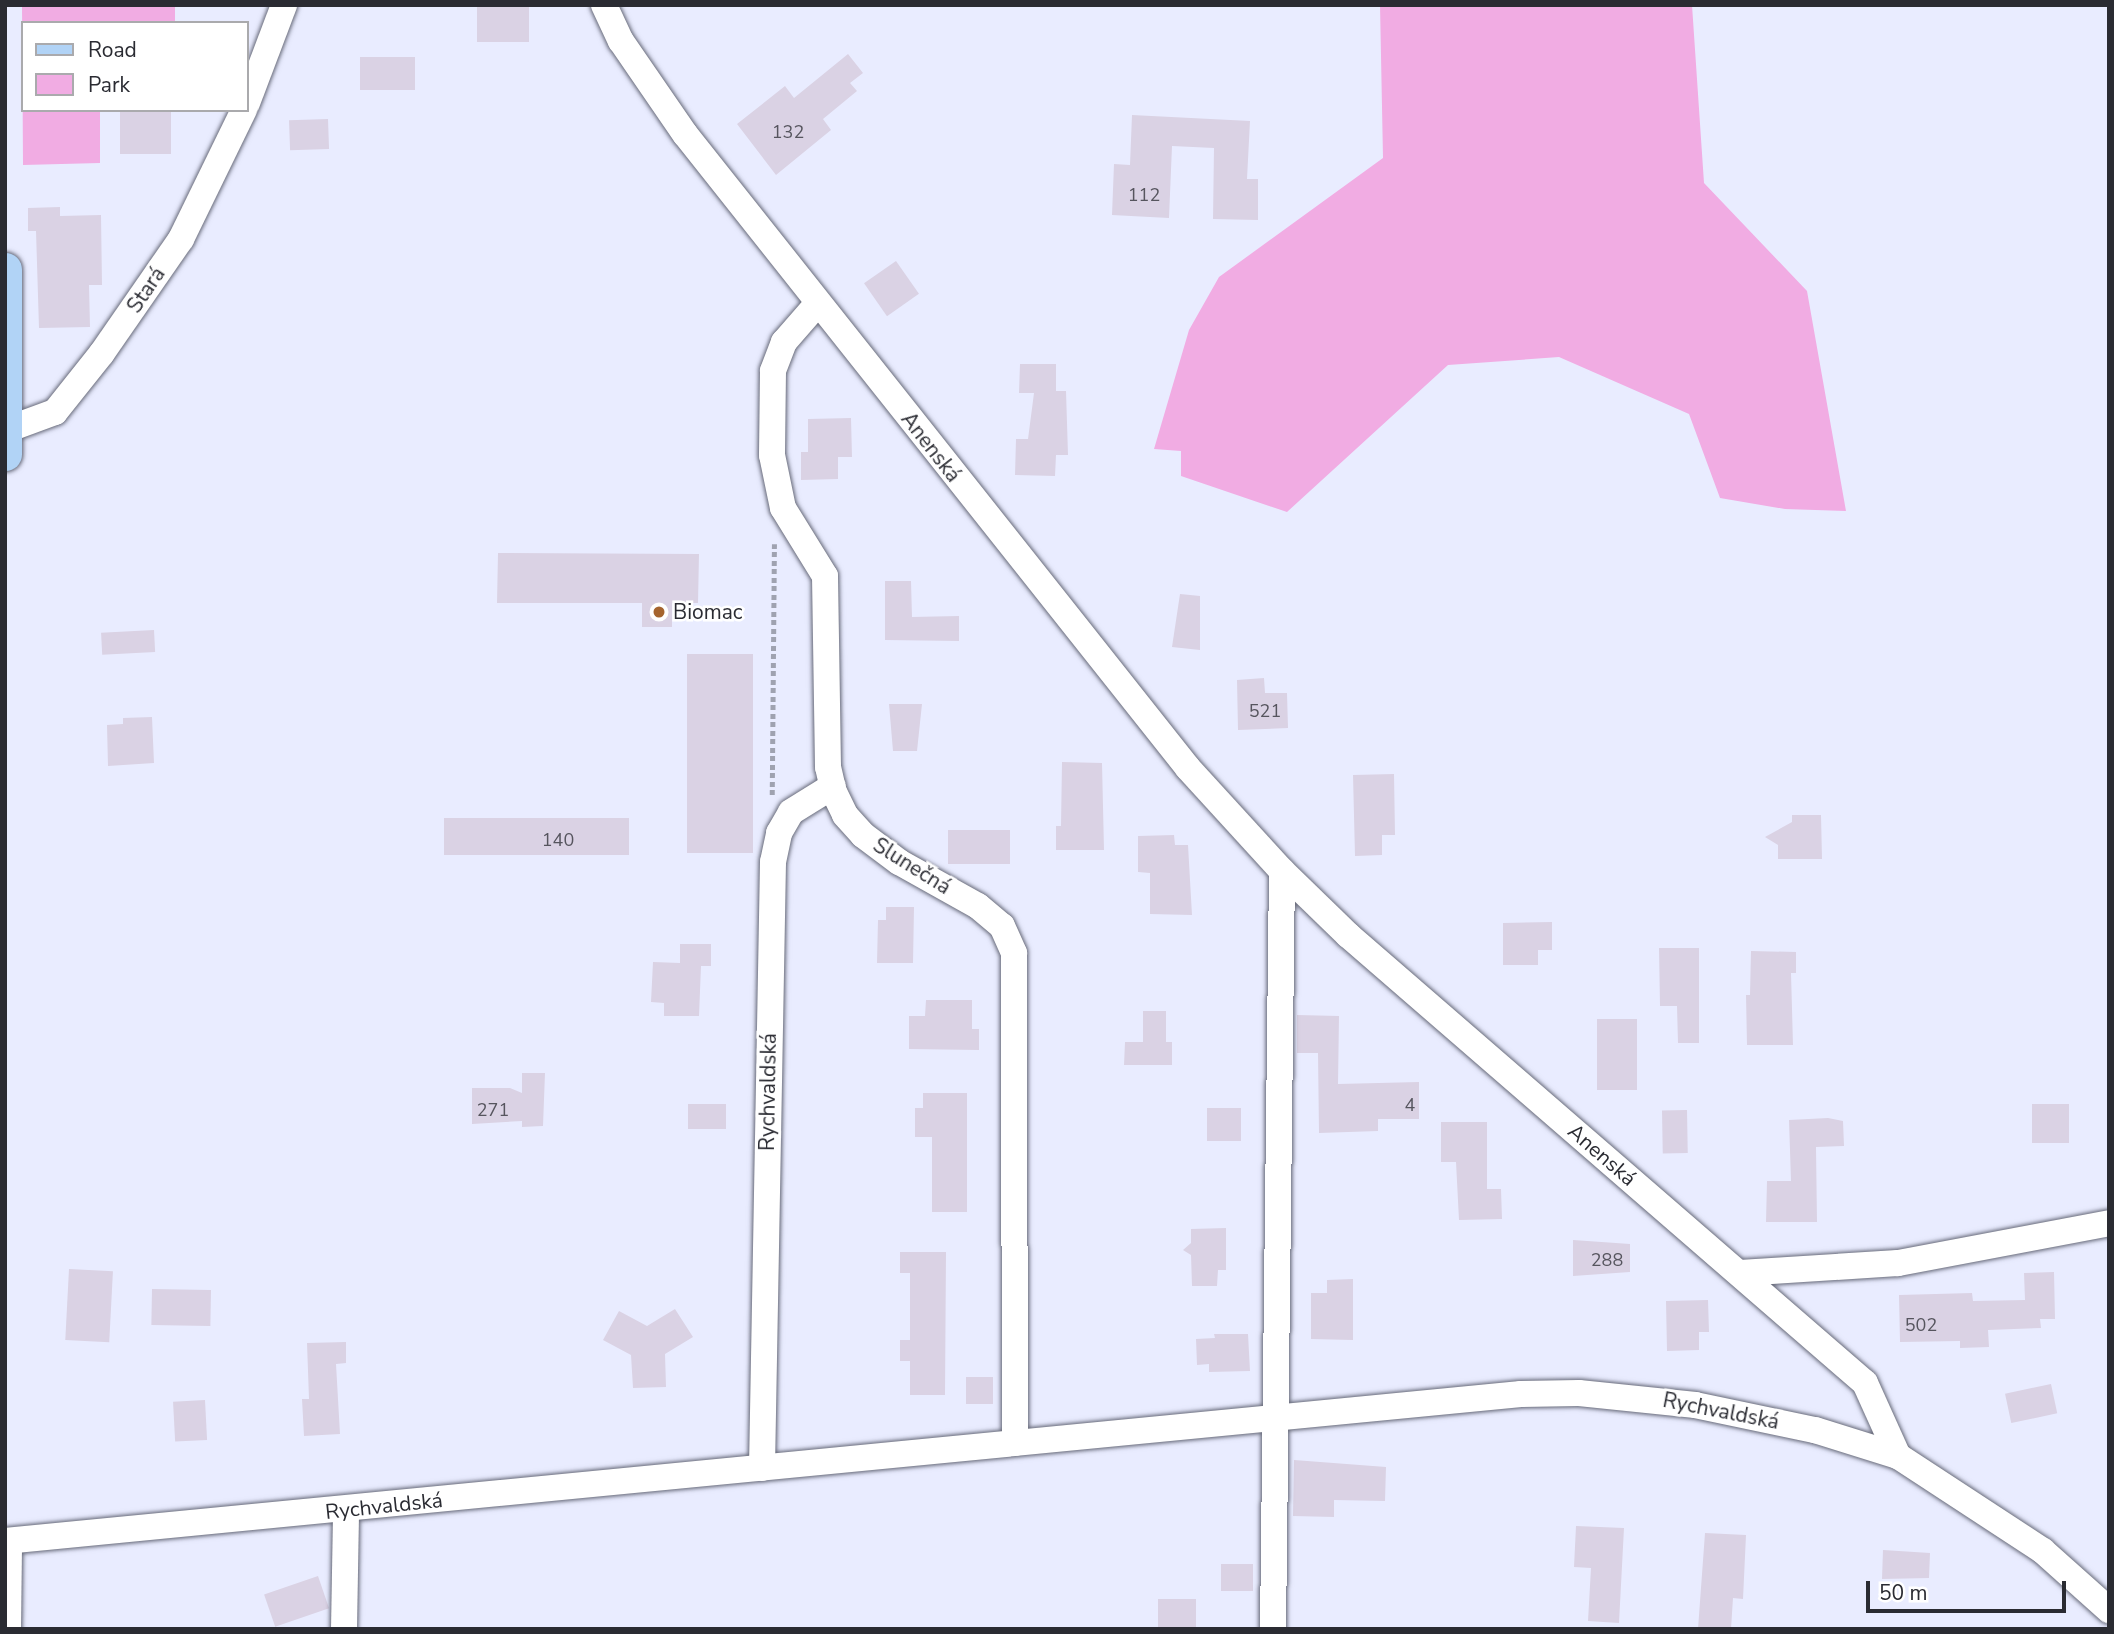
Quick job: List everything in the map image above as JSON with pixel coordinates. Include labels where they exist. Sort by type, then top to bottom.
[{"type":"main road","points":[[5,269],[5,454]]},
{"type":"street","points":[[248,100],[284,5]]},
{"type":"street","name":"Anenská","points":[[604,5],[621,41],[685,134],[1115,680],[1282,872],[1348,935],[1865,1383],[1898,1456]]},
{"type":"street","name":"Stará","points":[[6,430],[55,412],[102,353],[181,239],[243,112]]},
{"type":"street","name":"Slunečná","points":[[818,303],[784,342],[773,371],[770,413],[774,481],[783,508],[825,576],[828,766],[833,786],[845,815],[863,835],[899,862],[978,906],[1002,926],[1014,953],[1015,1443]]},
{"type":"street","points":[[779,833],[791,811],[833,786]]},
{"type":"street","name":"Rychvaldská","points":[[762,1468],[771,897],[779,833]]},
{"type":"street","points":[[1273,1629],[1278,1419],[1282,872]]},
{"type":"street","points":[[1740,1273],[1898,1263],[2109,1223]]},
{"type":"street","name":"Rychvaldská","points":[[7,1541],[1521,1394],[1648,1397],[1815,1430],[1898,1456],[2043,1551],[2109,1610]]},
{"type":"street","points":[[344,1629],[346,1510]]},
{"type":"street","points":[[7,1541],[8,1629]]},
{"type":"path","points":[[774,536],[772,813],[779,833]]},
{"type":"green space","points":[[22,5],[175,5],[175,21],[22,21]]},
{"type":"green space","points":[[1380,5],[1692,5],[1704,183],[1807,291],[1846,511],[1785,509],[1720,498],[1689,414],[1559,357],[1448,365],[1287,512],[1181,476],[1181,451],[1154,449],[1189,330],[1219,277],[1383,158]]},
{"type":"green space","points":[[23,112],[100,112],[100,163],[23,165]]},
{"type":"building","points":[[477,5],[529,5],[529,42],[477,42]]},
{"type":"building","points":[[848,54],[863,73],[850,83],[857,91],[823,119],[831,130],[776,175],[737,124],[785,86],[794,98]]},
{"type":"building","points":[[360,57],[415,57],[415,90],[360,90]]},
{"type":"building","points":[[120,112],[171,112],[171,154],[120,154]]},
{"type":"building","points":[[1132,115],[1250,121],[1247,179],[1258,179],[1258,220],[1213,219],[1214,148],[1172,146],[1169,218],[1112,215],[1114,164],[1130,165]]},
{"type":"building","points":[[328,119],[329,149],[290,150],[289,120]]},
{"type":"building","points":[[60,207],[60,216],[101,215],[102,285],[89,285],[90,327],[39,328],[36,231],[28,231],[28,208]]},
{"type":"building","points":[[896,261],[919,294],[887,316],[864,283]]},
{"type":"building","points":[[1020,364],[1056,364],[1056,391],[1066,391],[1068,455],[1056,455],[1055,476],[1015,475],[1016,439],[1028,439],[1034,393],[1019,393]]},
{"type":"building","points":[[851,418],[852,457],[838,457],[838,479],[801,480],[801,452],[808,452],[808,419]]},
{"type":"building","points":[[498,553],[699,554],[698,603],[672,603],[672,627],[642,627],[642,603],[497,603]]},
{"type":"building","points":[[885,581],[911,581],[912,617],[959,616],[959,641],[885,640]]},
{"type":"building","points":[[1180,594],[1200,596],[1200,650],[1172,647]]},
{"type":"building","points":[[154,630],[155,652],[102,655],[101,633]]},
{"type":"building","points":[[687,654],[753,654],[753,853],[687,853]]},
{"type":"building","points":[[1264,678],[1265,693],[1287,693],[1288,728],[1238,730],[1237,680]]},
{"type":"building","points":[[889,704],[922,704],[917,751],[893,751]]},
{"type":"building","points":[[152,717],[154,763],[108,766],[107,725],[123,724],[123,718]]},
{"type":"building","points":[[1062,762],[1102,763],[1104,850],[1056,850],[1056,826],[1061,826]]},
{"type":"building","points":[[1394,774],[1395,835],[1382,835],[1382,855],[1355,856],[1353,775]]},
{"type":"building","points":[[1792,815],[1821,815],[1822,859],[1778,859],[1778,845],[1765,837],[1792,822]]},
{"type":"building","points":[[444,818],[629,818],[629,855],[444,855]]},
{"type":"building","points":[[948,830],[1010,830],[1010,864],[948,864]]},
{"type":"building","points":[[1174,835],[1175,845],[1188,845],[1192,915],[1150,914],[1150,873],[1138,872],[1138,836]]},
{"type":"building","points":[[886,907],[914,907],[913,963],[877,963],[878,920],[886,920]]},
{"type":"building","points":[[1552,922],[1552,950],[1538,950],[1538,965],[1503,965],[1503,923]]},
{"type":"building","points":[[680,944],[711,944],[711,966],[701,966],[699,1016],[664,1016],[664,1003],[651,1002],[653,962],[680,963]]},
{"type":"building","points":[[1659,948],[1699,948],[1699,1043],[1678,1043],[1677,1006],[1660,1006]]},
{"type":"building","points":[[1751,951],[1796,952],[1796,973],[1791,973],[1793,1045],[1747,1045],[1746,995],[1750,995]]},
{"type":"building","points":[[926,1000],[972,1000],[972,1029],[979,1029],[979,1050],[909,1049],[909,1016],[925,1016]]},
{"type":"building","points":[[1143,1011],[1166,1011],[1166,1042],[1172,1042],[1172,1065],[1124,1065],[1125,1042],[1143,1042]]},
{"type":"building","points":[[1297,1015],[1339,1016],[1338,1084],[1419,1082],[1419,1119],[1378,1119],[1378,1131],[1319,1133],[1318,1053],[1297,1053]]},
{"type":"building","points":[[1597,1019],[1637,1019],[1637,1090],[1597,1090]]},
{"type":"building","points":[[522,1073],[545,1073],[543,1126],[522,1127],[522,1121],[472,1124],[472,1088],[510,1088],[522,1093]]},
{"type":"building","points":[[923,1093],[967,1093],[967,1212],[932,1212],[932,1137],[915,1137],[915,1108],[923,1108]]},
{"type":"building","points":[[688,1104],[726,1104],[726,1129],[688,1129]]},
{"type":"building","points":[[2032,1104],[2069,1104],[2069,1143],[2032,1143]]},
{"type":"building","points":[[1207,1108],[1241,1108],[1241,1141],[1207,1141]]},
{"type":"building","points":[[1662,1110],[1687,1110],[1688,1153],[1663,1153]]},
{"type":"building","points":[[1828,1118],[1843,1121],[1844,1146],[1816,1147],[1817,1222],[1766,1222],[1767,1181],[1791,1181],[1789,1120]]},
{"type":"building","points":[[1441,1122],[1487,1122],[1487,1189],[1501,1189],[1502,1219],[1459,1220],[1456,1162],[1441,1162]]},
{"type":"building","points":[[1226,1228],[1226,1270],[1218,1270],[1217,1286],[1192,1286],[1191,1255],[1183,1250],[1191,1243],[1191,1229]]},
{"type":"building","points":[[1573,1240],[1630,1244],[1630,1272],[1573,1276]]},
{"type":"building","points":[[900,1252],[946,1252],[945,1395],[910,1395],[910,1361],[900,1361],[900,1340],[910,1340],[910,1273],[900,1273]]},
{"type":"building","points":[[69,1269],[113,1271],[109,1342],[65,1340]]},
{"type":"building","points":[[2054,1272],[2055,1319],[2040,1319],[2041,1328],[1988,1330],[1989,1347],[1960,1348],[1960,1341],[1900,1342],[1899,1295],[1972,1293],[1973,1301],[2025,1300],[2024,1273]]},
{"type":"building","points":[[1353,1279],[1353,1340],[1311,1339],[1311,1293],[1327,1293],[1327,1280]]},
{"type":"building","points":[[152,1289],[211,1290],[210,1326],[151,1325]]},
{"type":"building","points":[[1708,1300],[1709,1332],[1699,1332],[1699,1350],[1667,1351],[1666,1301]]},
{"type":"building","points":[[675,1309],[693,1337],[665,1354],[666,1387],[633,1388],[631,1355],[603,1340],[619,1311],[647,1326]]},
{"type":"building","points":[[1214,1334],[1248,1334],[1250,1371],[1209,1372],[1209,1364],[1197,1365],[1196,1339],[1215,1338]]},
{"type":"building","points":[[346,1342],[346,1363],[336,1364],[340,1434],[304,1436],[302,1399],[309,1399],[307,1343]]},
{"type":"building","points":[[966,1377],[993,1377],[993,1404],[966,1404]]},
{"type":"building","points":[[2051,1384],[2057,1413],[2011,1423],[2005,1394]]},
{"type":"building","points":[[205,1400],[207,1440],[175,1442],[173,1402]]},
{"type":"building","points":[[1294,1460],[1386,1467],[1385,1501],[1334,1500],[1334,1517],[1293,1516]]},
{"type":"building","points":[[1576,1526],[1624,1528],[1619,1623],[1588,1621],[1591,1568],[1574,1567]]},
{"type":"building","points":[[1705,1533],[1746,1535],[1743,1599],[1733,1598],[1731,1629],[1698,1629]]},
{"type":"building","points":[[1883,1550],[1930,1553],[1929,1578],[1882,1579]]},
{"type":"building","points":[[1221,1564],[1253,1564],[1253,1591],[1221,1591]]},
{"type":"building","points":[[318,1576],[329,1608],[275,1627],[264,1595]]},
{"type":"building","points":[[1158,1599],[1196,1599],[1196,1629],[1158,1629]]},
{"type":"place","name":"Biomac","points":[[659,612]]}]
